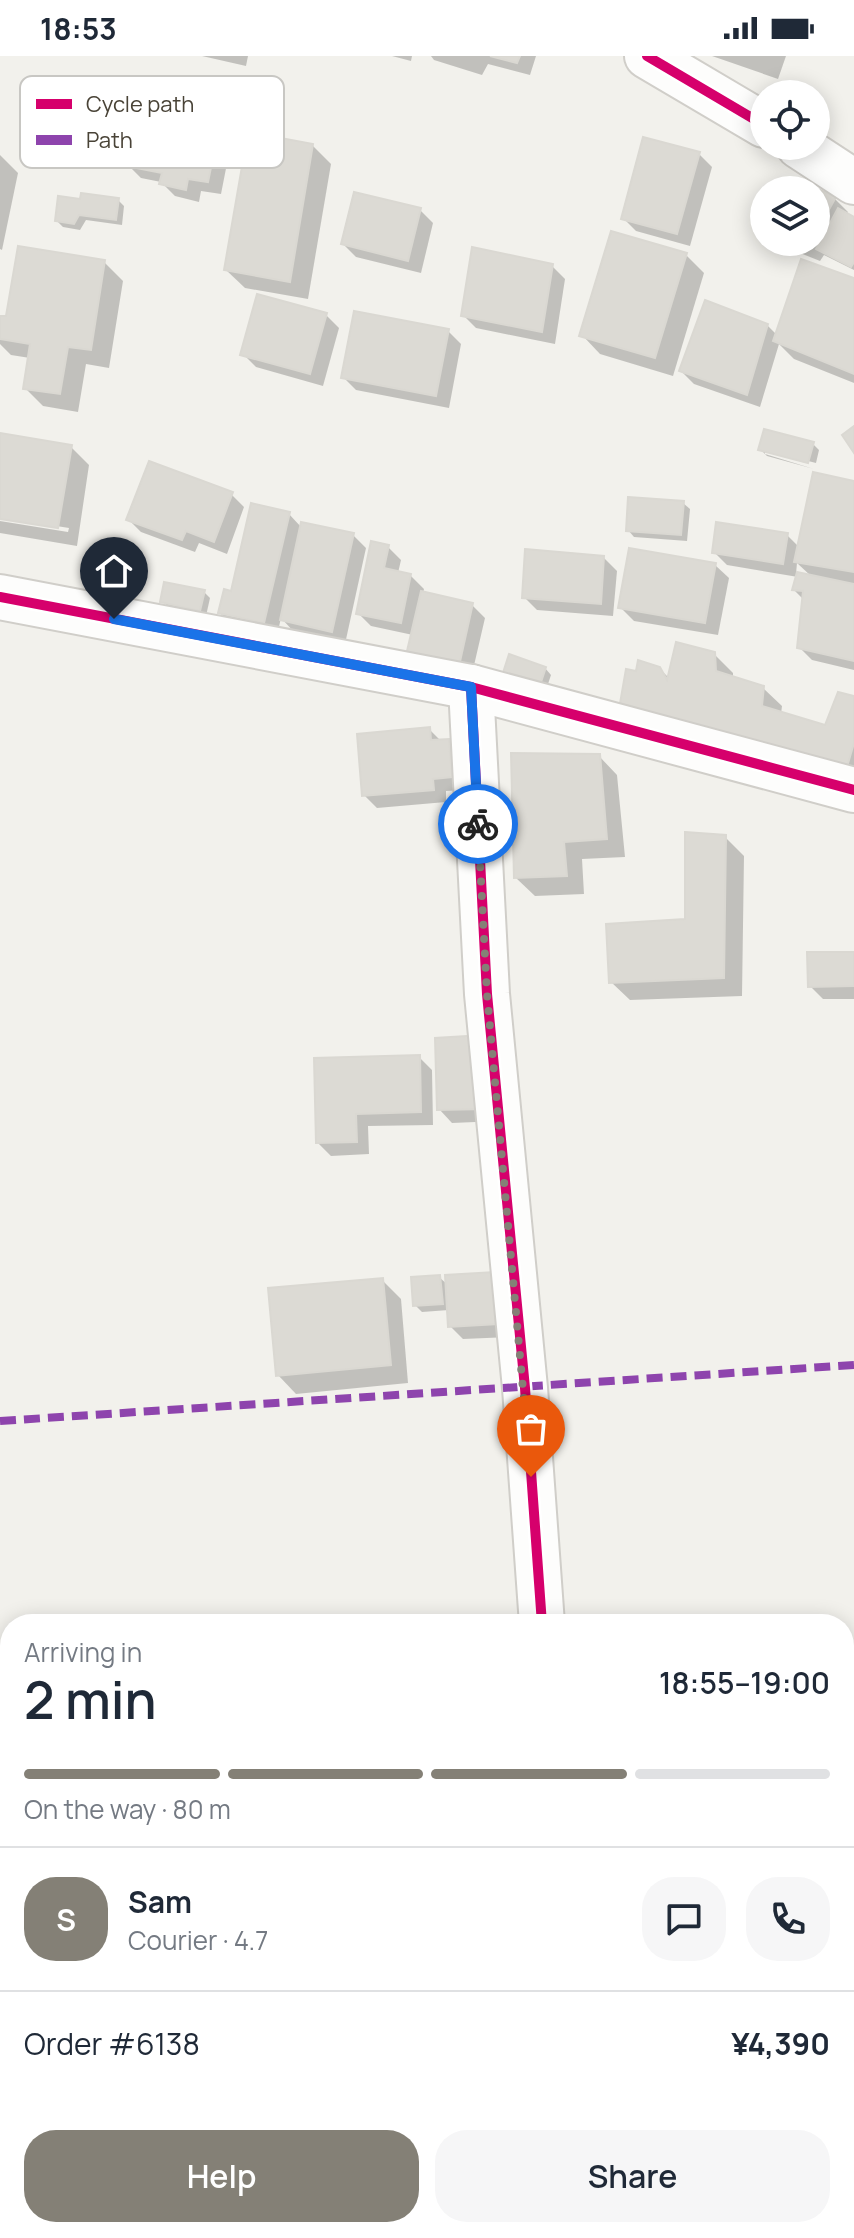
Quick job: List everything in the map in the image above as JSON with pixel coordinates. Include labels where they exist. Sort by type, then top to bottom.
[{"type":"street","points":[[647,56],[750,117]]},
{"type":"street","points":[[820,160],[854,182]]},
{"type":"street","points":[[0,597],[471,687],[854,790]]},
{"type":"street","points":[[471,687],[487,994],[525,1388],[541,1614]]},
{"type":"building","points":[[490,56],[520,56],[517,63]]},
{"type":"building","points":[[643,137],[700,152],[677,234],[621,219]]},
{"type":"building","points":[[284,139],[313,144],[290,282],[224,270],[242,168],[284,168]]},
{"type":"building","points":[[136,168],[211,168],[208,182],[188,179],[186,190],[159,184],[162,173]]},
{"type":"building","points":[[354,192],[421,208],[408,261],[341,244]]},
{"type":"building","points":[[81,193],[119,198],[116,220],[79,215],[74,224],[55,221],[58,196],[80,199]]},
{"type":"building","points":[[830,194],[836,197],[830,208]]},
{"type":"building","points":[[838,208],[854,217],[854,262],[851,267],[830,256],[830,223]]},
{"type":"building","points":[[611,231],[687,253],[655,358],[579,336]]},
{"type":"building","points":[[18,246],[105,260],[91,350],[68,347],[60,394],[23,389],[30,344],[0,339],[0,316],[6,316]]},
{"type":"building","points":[[472,247],[553,264],[542,332],[461,316]]},
{"type":"building","points":[[801,259],[854,278],[854,374],[773,341]]},
{"type":"building","points":[[257,294],[327,313],[310,374],[240,355]]},
{"type":"building","points":[[705,300],[768,324],[747,395],[679,371]]},
{"type":"building","points":[[354,311],[449,329],[436,396],[341,378]]},
{"type":"building","points":[[854,426],[854,453],[842,435]]},
{"type":"building","points":[[764,429],[814,442],[808,463],[758,450]]},
{"type":"building","points":[[0,433],[72,445],[58,528],[0,519]]},
{"type":"building","points":[[149,461],[233,492],[214,542],[186,531],[182,540],[126,520]]},
{"type":"building","points":[[813,472],[854,481],[854,572],[794,562]]},
{"type":"building","points":[[628,497],[684,501],[681,535],[626,531]]},
{"type":"building","points":[[251,503],[290,512],[264,623],[218,613],[224,589],[231,591]]},
{"type":"building","points":[[301,522],[354,533],[332,632],[280,620]]},
{"type":"building","points":[[716,522],[788,533],[783,564],[712,553]]},
{"type":"building","points":[[371,541],[389,545],[384,568],[411,574],[401,623],[356,614]]},
{"type":"building","points":[[629,548],[716,563],[705,623],[618,608]]},
{"type":"building","points":[[525,549],[604,556],[601,604],[522,598]]},
{"type":"building","points":[[797,572],[854,584],[854,661],[797,648],[803,591],[792,590]]},
{"type":"building","points":[[164,582],[205,590],[200,611],[160,602]]},
{"type":"building","points":[[421,591],[473,603],[457,675],[404,664]]},
{"type":"building","points":[[676,642],[715,652],[716,671],[764,686],[762,706],[825,725],[838,692],[854,696],[854,743],[844,777],[618,715],[626,669],[636,671],[638,660],[660,667],[667,680]]},
{"type":"building","points":[[509,654],[546,667],[538,691],[501,679]]},
{"type":"building","points":[[430,727],[431,740],[449,739],[452,777],[433,779],[434,790],[362,796],[357,734]]},
{"type":"building","points":[[511,753],[600,754],[607,839],[564,842],[567,876],[514,878]]},
{"type":"building","points":[[685,832],[726,835],[724,978],[609,983],[606,924],[685,919]]},
{"type":"building","points":[[807,952],[854,952],[854,986],[808,987]]},
{"type":"building","points":[[483,1035],[486,1109],[437,1110],[435,1038]]},
{"type":"building","points":[[420,1055],[421,1112],[356,1114],[357,1142],[316,1143],[314,1058]]},
{"type":"building","points":[[495,1272],[498,1324],[448,1327],[445,1275]]},
{"type":"building","points":[[440,1275],[443,1304],[413,1306],[411,1277]]},
{"type":"building","points":[[383,1278],[391,1365],[276,1376],[268,1288]]},
{"type":"marked path","points":[[0,1421],[854,1365]]},
{"type":"cycle path","points":[[647,56],[750,117]]},
{"type":"cycle path","points":[[0,597],[471,687],[854,790]]},
{"type":"cycle path","points":[[471,687],[487,994],[525,1388],[541,1614]]},
{"type":"way so far","points":[[478,824],[487,994],[531,1477]]},
{"type":"route","points":[[114,619],[471,687],[478,824]]}]
